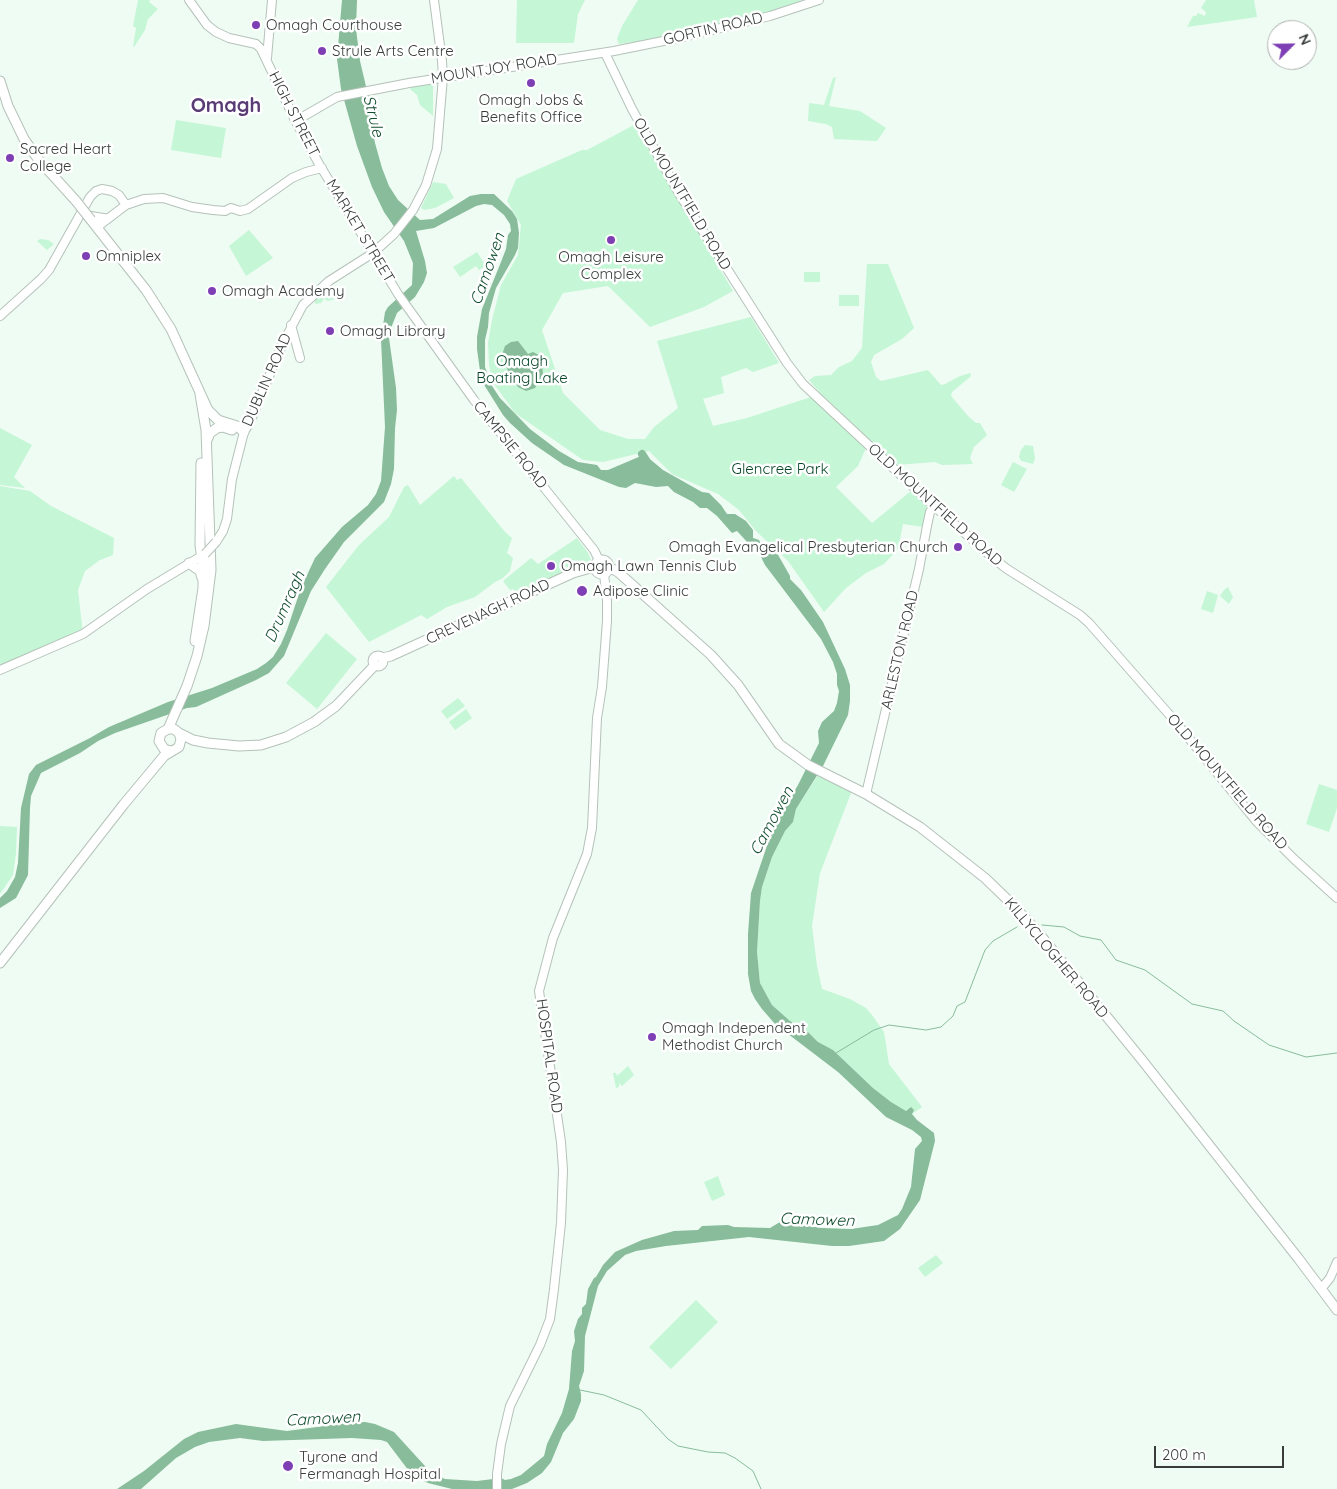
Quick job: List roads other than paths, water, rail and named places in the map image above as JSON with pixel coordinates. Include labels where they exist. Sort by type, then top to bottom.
[{"type":"highway","points":[[0,81],[8,106],[24,139],[38,159],[93,220],[146,290],[171,329],[208,410],[218,420],[237,426],[244,432]]},
{"type":"highway","points":[[93,220],[105,220],[105,237]]},
{"type":"highway","points":[[160,760],[162,747],[159,741],[160,736],[164,730],[173,725],[187,686],[204,626],[211,570],[206,441],[204,412],[200,394]]},
{"type":"highway","points":[[190,676],[203,580],[203,555],[200,546],[201,440],[204,412]]},
{"type":"highway","points":[[206,441],[210,433],[217,428],[223,427],[238,433],[244,432]]},
{"type":"highway","points":[[606,561],[606,570],[596,572],[597,563],[606,561]]},
{"type":"highway","name":"CREVENAGH ROAD","points":[[173,725],[193,740],[239,746],[261,745],[295,734],[336,706],[378,662],[597,563]]},
{"type":"highway","points":[[189,564],[200,571],[203,580]]},
{"type":"highway","name":"KILLYCLOGHER ROAD","points":[[606,570],[618,572],[711,655],[738,685],[774,739],[792,755],[866,794],[920,827],[986,878],[1037,931],[1142,1060],[1337,1310]]},
{"type":"highway","points":[[1,962],[82,855],[160,760],[180,744],[181,740],[173,725]]},
{"type":"highway","name":"CREVENAGH ROAD","points":[[180,744],[193,740]]},
{"type":"highway","points":[[162,747],[171,750]]},
{"type":"street","points":[[189,0],[210,28],[222,36],[256,44],[267,59]]},
{"type":"street","points":[[267,59],[272,0]]},
{"type":"street","name":"DUBLIN ROAD","points":[[203,555],[216,542],[223,531],[227,519],[232,479],[244,432],[291,325],[305,302],[329,281],[373,253],[394,234],[413,210],[426,185],[437,150],[443,77],[434,0]]},
{"type":"street","name":"GORTIN ROAD","points":[[605,53],[688,36],[770,16],[819,0]]},
{"type":"street","name":"MOUNTJOY ROAD","points":[[295,120],[337,97],[383,87],[555,59],[605,53]]},
{"type":"street","name":"OLD MOUNTFIELD ROAD","points":[[605,53],[632,109],[684,202],[789,366],[803,384],[934,506],[1007,569],[1080,615],[1089,623],[1174,720],[1258,822],[1294,859],[1337,898]]},
{"type":"street","name":"HIGH STREET","points":[[267,59],[295,120],[322,168]]},
{"type":"street","points":[[105,220],[126,205],[155,197],[192,207],[225,210],[231,208],[240,211],[248,209],[292,178],[322,168]]},
{"type":"street","name":"MARKET STREET","points":[[322,168],[407,307]]},
{"type":"street","points":[[0,316],[49,270],[90,197],[96,191],[102,189],[112,191],[119,195],[126,205]]},
{"type":"street","name":"CAMPSIE ROAD","points":[[407,307],[474,400],[594,550],[597,563]]},
{"type":"street","points":[[291,325],[300,358]]},
{"type":"street","name":"ARLESTON ROAD","points":[[866,794],[930,512],[934,506]]},
{"type":"street","points":[[0,670],[83,634],[147,589],[203,555]]},
{"type":"street","name":"HOSPITAL ROAD","points":[[498,1489],[497,1478],[501,1444],[510,1406],[550,1320],[554,1289],[561,1223],[563,1170],[561,1142],[539,991],[553,938],[587,854],[592,828],[597,718],[602,687],[607,622],[606,570]]},
{"type":"street","points":[[1321,1289],[1330,1278],[1337,1262]]},
{"type":"waterway","name":"Camowen","points":[[642,454],[649,465]]},
{"type":"waterway","points":[[1042,925],[1064,927],[1080,936],[1101,940],[1116,960],[1145,970],[1192,1004],[1223,1011],[1234,1021],[1269,1045],[1306,1057],[1337,1053]]},
{"type":"waterway","points":[[836,1053],[874,1030],[889,1025],[926,1030],[941,1027],[953,1016],[957,1006],[965,1002],[985,950],[993,941],[1017,927]]},
{"type":"waterway","points":[[580,1390],[604,1395],[641,1410],[668,1439],[678,1446],[708,1452],[725,1453],[735,1458],[753,1471],[761,1489]]},
{"type":"place","name":"Omagh Courthouse","points":[[256,25]]},
{"type":"place","name":"Strule Arts Centre","points":[[322,51]]},
{"type":"place","name":"Omagh Jobs & Benefits Office","points":[[531,83]]},
{"type":"place","name":"Sacred Heart College","points":[[10,158]]},
{"type":"place","name":"Omagh Leisure Complex","points":[[611,240]]},
{"type":"place","name":"Omniplex","points":[[86,256]]},
{"type":"place","name":"Omagh Academy","points":[[212,291]]},
{"type":"place","name":"Omagh Library","points":[[330,331]]},
{"type":"place","name":"Omagh Evangelical Presbyterian Church","points":[[958,547]]},
{"type":"place","name":"Omagh Lawn Tennis Club","points":[[551,566]]},
{"type":"place","name":"Adipose Clinic","points":[[582,591]]},
{"type":"place","name":"Omagh Independent Methodist Church","points":[[652,1037]]},
{"type":"place","name":"Tyrone and Fermanagh Hospital","points":[[288,1466]]},
{"type":"district","name":"Omagh","points":[[226,106]]},
{"type":"water label","name":"Strule","points":[[373,116]]},
{"type":"water label","name":"Drumragh","points":[[285,607]]},
{"type":"park label","name":"Omagh Boating Lake","points":[[522,370]]},
{"type":"park label","name":"Glencree Park","points":[[780,469]]}]
